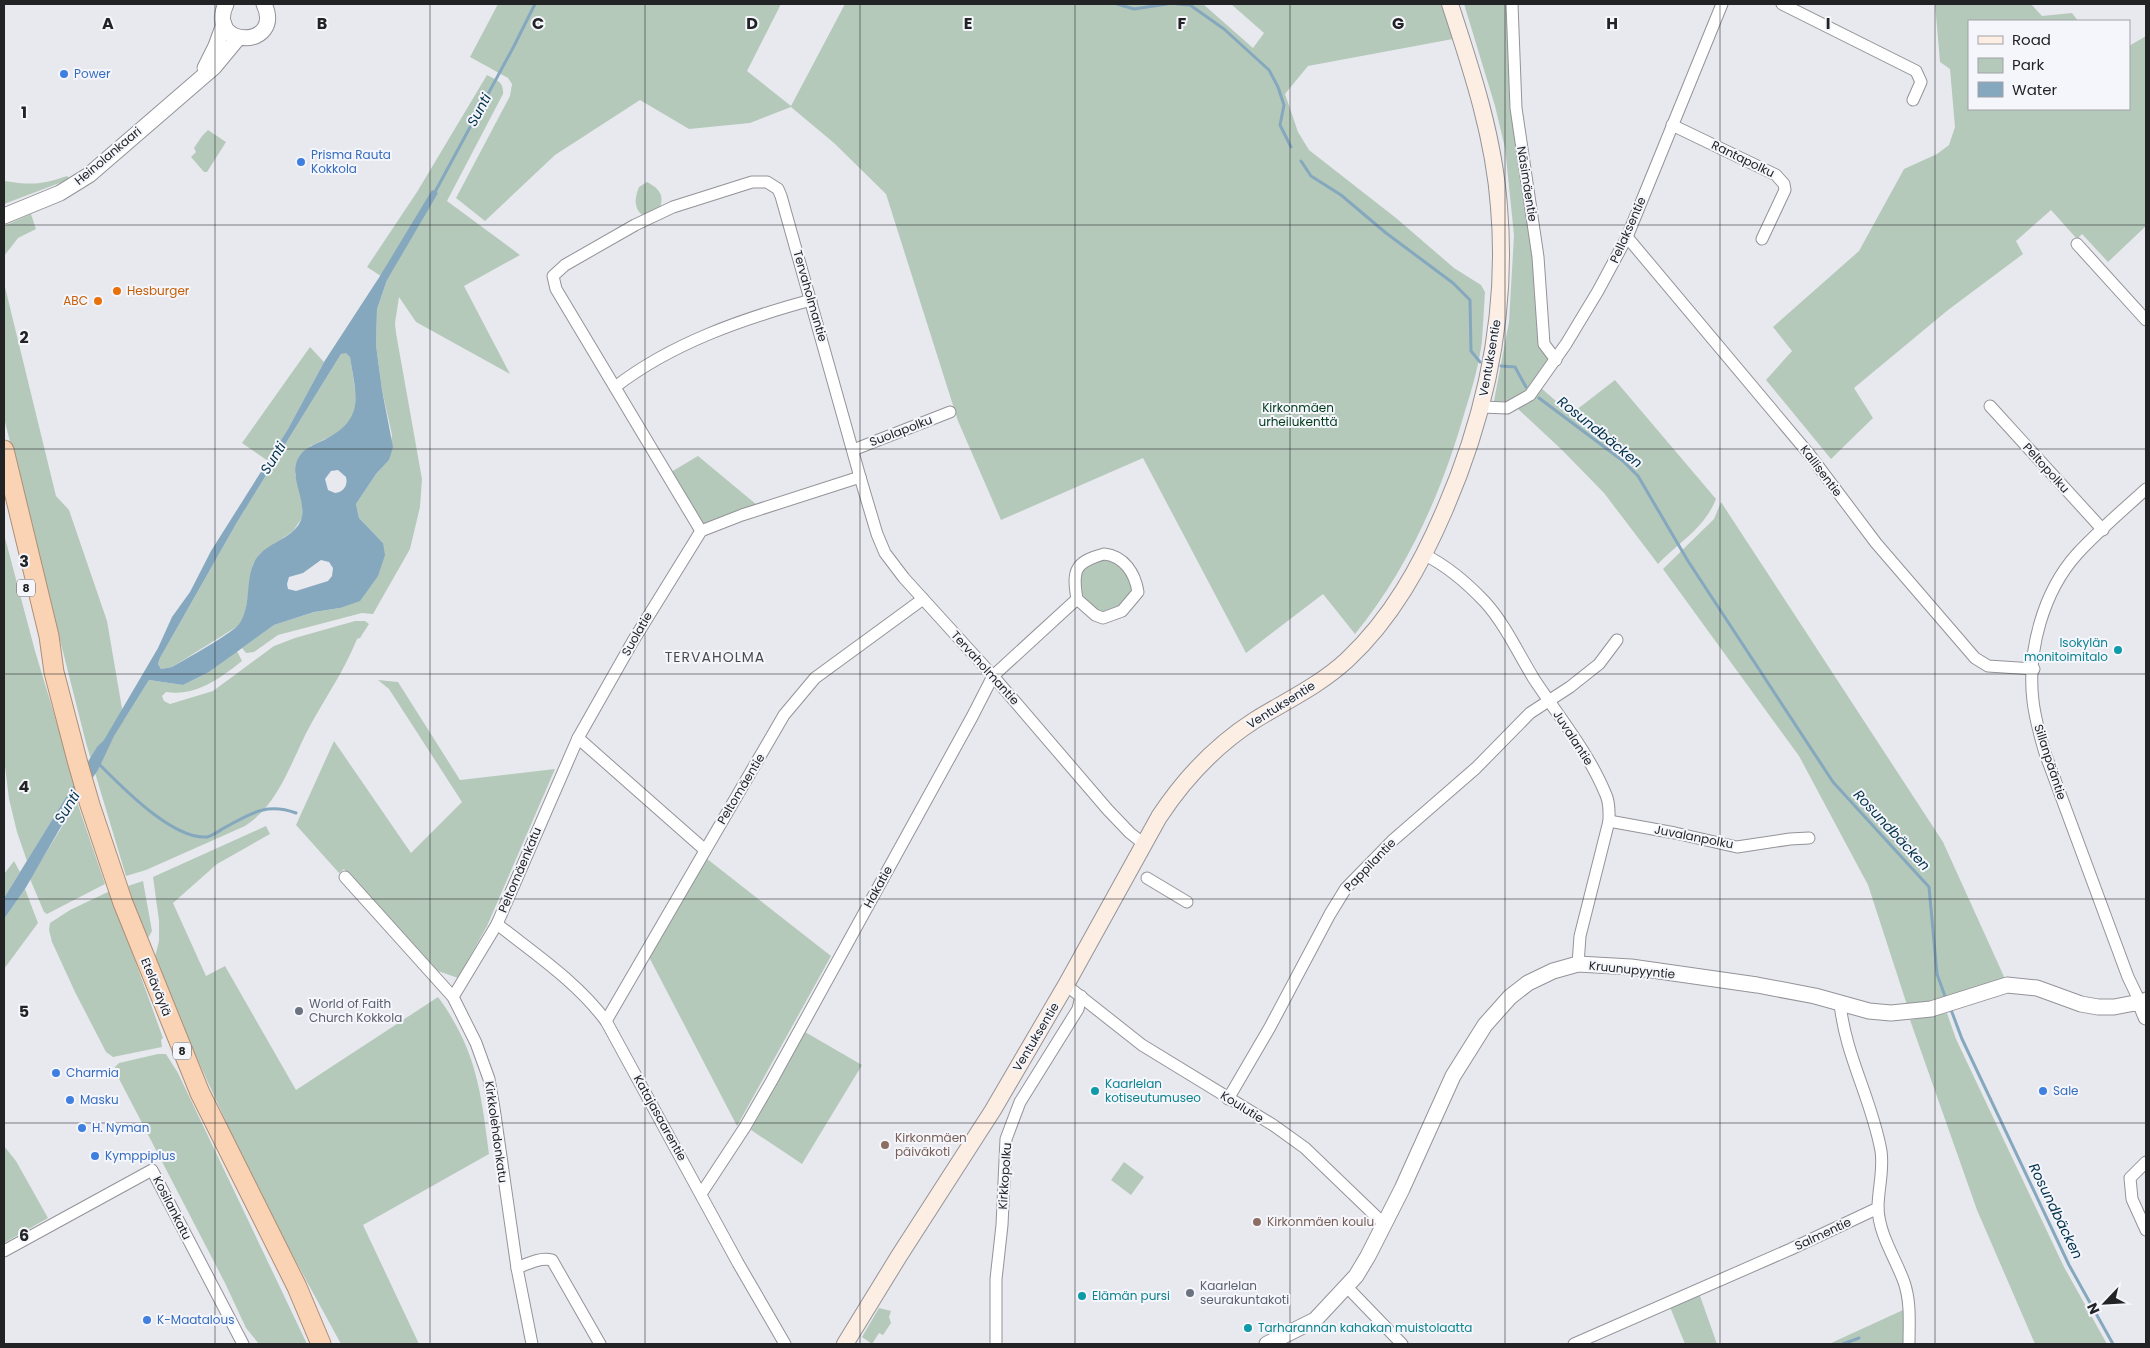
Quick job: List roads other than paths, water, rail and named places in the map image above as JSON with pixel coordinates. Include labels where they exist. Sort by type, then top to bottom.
[{"type":"highway","name":"Eteläväylä","points":[[4,450],[49,636],[54,672],[77,760],[90,806],[123,903],[184,1056],[232,1159],[297,1287],[321,1344]]},
{"type":"highway","name":"Eteläväylä","points":[[4,502],[40,638],[54,672]]},
{"type":"highway","name":"Eteläväylä","points":[[297,1287],[332,1344]]},
{"type":"main road","name":"Ventuksentie","points":[[845,1344],[993,1110],[1173,795],[1183,782],[1238,732],[1329,674],[1368,638],[1384,619],[1425,555],[1461,470],[1482,407],[1497,320],[1500,261],[1499,207],[1490,138],[1450,4]]},
{"type":"street","name":"Näsimäentie","points":[[1512,4],[1516,108],[1538,257],[1544,344],[1556,360]]},
{"type":"street","name":"Pellaksentie","points":[[1482,407],[1502,409],[1517,404],[1537,387],[1556,360],[1598,291],[1627,237],[1722,4]]},
{"type":"street","points":[[1782,4],[1916,71],[1921,82],[1913,100]]},
{"type":"street","points":[[222,10],[232,34],[238,38],[245,39],[258,35],[266,24],[267,6]]},
{"type":"street","name":"Heinolankaari","points":[[200,78],[216,46],[222,10]]},
{"type":"street","name":"Heinolankaari","points":[[4,216],[47,199],[83,179],[214,67],[238,38]]},
{"type":"street","name":"Rantapolku","points":[[1672,125],[1776,175],[1782,180],[1785,190],[1762,239]]},
{"type":"street","name":"Tervaholmantie","points":[[701,531],[556,289],[553,276],[559,269],[635,225],[673,207],[752,182],[767,182],[778,189],[781,196],[860,477],[877,534],[885,553],[1108,810],[1130,833],[1144,844]]},
{"type":"street","name":"Kallisentie","points":[[1627,237],[1809,454],[1894,565],[1975,658],[1988,666],[2034,669]]},
{"type":"street","points":[[2077,244],[2146,320]]},
{"type":"street","points":[[615,387],[647,365],[709,334],[753,316],[811,300]]},
{"type":"street","name":"Peltopolku","points":[[1990,406],[2103,530]]},
{"type":"street","name":"Suolapolku","points":[[853,450],[950,412]]},
{"type":"street","points":[[701,531],[742,515],[860,477]]},
{"type":"street","name":"Sillanpääntie","points":[[2143,1000],[2128,978],[2045,753],[2033,699],[2038,635],[2048,596],[2077,554],[2146,489]]},
{"type":"street","name":"Suolatie","points":[[578,738],[632,642],[701,531]]},
{"type":"street","points":[[1104,554],[1119,558],[1129,568],[1136,580],[1138,592],[1133,600],[1122,611],[1114,615],[1103,618],[1095,615],[1077,600],[1075,585],[1077,567],[1086,560],[1096,556],[1104,554]]},
{"type":"street","name":"Juvalantie","points":[[1425,555],[1458,578],[1497,617],[1584,754],[1602,786],[1610,808],[1609,821],[1580,936],[1578,964]]},
{"type":"street","name":"Peltomäentie","points":[[606,1020],[784,714],[816,678],[923,599]]},
{"type":"street","name":"Hakatie","points":[[701,1194],[745,1127],[771,1082],[993,676],[1077,600]]},
{"type":"street","name":"Pappilantie","points":[[1228,1098],[1270,1027],[1346,888],[1392,841],[1476,768],[1530,714],[1570,687],[1599,664],[1616,640]]},
{"type":"street","points":[[578,738],[705,850]]},
{"type":"street","name":"Peltomäenkatu","points":[[452,997],[497,924],[578,738]]},
{"type":"street","name":"Juvalanpolku","points":[[1609,821],[1737,847],[1809,838]]},
{"type":"street","name":"Kirkkolehdonkatu","points":[[345,877],[452,997],[476,1043],[489,1079],[517,1268],[532,1344]]},
{"type":"street","points":[[1148,878],[1187,902]]},
{"type":"street","name":"Katajasaarentie","points":[[497,924],[576,987],[606,1020],[785,1344]]},
{"type":"street","name":"Kruunupyyntie","points":[[1270,1344],[1315,1320],[1347,1287],[1368,1256],[1422,1146],[1453,1076],[1485,1025],[1510,997],[1528,983],[1553,971],[1578,964],[1631,967],[1756,985],[1815,996],[1869,1010],[1891,1013],[1939,1007],[2007,985],[2038,988],[2081,1004],[2098,1007],[2114,1007],[2143,1000]]},
{"type":"street","name":"Koulutie","points":[[1066,985],[1142,1045],[1305,1148],[1384,1224]]},
{"type":"street","name":"Kirkkopolku","points":[[996,1344],[996,1279],[1006,1140],[1020,1102],[1078,1008],[1081,996]]},
{"type":"street","points":[[2143,1000],[2146,1017]]},
{"type":"street","points":[[1840,1003],[1841,1024],[1878,1139],[1881,1164],[1878,1208],[1882,1231],[1901,1273],[1907,1295],[1909,1344]]},
{"type":"street","points":[[2146,1162],[2130,1178],[2132,1199],[2146,1230]]},
{"type":"street","name":"Kosilankatu","points":[[4,1251],[152,1170],[242,1344]]},
{"type":"street","name":"Salmentie","points":[[1574,1344],[1791,1250],[1878,1208]]},
{"type":"street","points":[[517,1268],[531,1262],[546,1259],[552,1260],[600,1344]]},
{"type":"street","points":[[1347,1287],[1402,1344]]},
{"type":"water","points":[[432,190],[438,193],[387,280],[377,309],[376,345],[393,447],[389,460],[376,474],[356,504],[359,518],[383,543],[385,555],[378,576],[360,601],[340,608],[314,612],[274,625],[209,672],[183,685],[149,680],[114,736],[98,770],[70,811],[25,889],[4,919],[4,898],[97,747],[104,740],[158,648],[172,617],[190,592],[211,551],[288,429],[324,362],[380,276]],"holes":[[[346,353],[350,357],[355,405],[347,424],[307,449],[299,457],[295,471],[302,509],[300,523],[291,533],[266,549],[255,560],[250,578],[246,607],[239,624],[228,634],[187,659],[172,667],[161,669],[158,664],[160,658],[236,524],[341,354]],[[338,470],[346,477],[346,483],[343,490],[335,493],[328,490],[325,479],[331,471]],[[321,560],[329,562],[333,568],[332,576],[328,581],[296,591],[288,589],[289,577],[303,573]]]},
{"type":"waterway","name":"Sunti","points":[[435,192],[535,4]]},
{"type":"waterway","name":"Rosundbäcken","points":[[1117,4],[1134,9],[1167,4]]},
{"type":"waterway","name":"Rosundbäcken","points":[[1177,4],[1190,5],[1224,29],[1269,70],[1278,87],[1284,105],[1280,125],[1291,147]]},
{"type":"waterway","name":"Rosundbäcken","points":[[1301,161],[1311,176],[1341,195],[1386,233],[1453,283],[1470,300],[1471,351],[1480,362]]},
{"type":"waterway","points":[[1501,366],[1515,367],[1526,387]]},
{"type":"waterway","name":"Rosundbäcken","points":[[1539,398],[1623,461],[1638,476],[1688,561],[1833,782],[1929,887],[1937,974],[1946,999]]},
{"type":"waterway","points":[[97,762],[133,797],[163,821],[193,836],[207,837],[258,811],[276,809],[296,813]]},
{"type":"waterway","name":"Rosundbäcken","points":[[1950,1007],[1962,1039],[2069,1265],[2113,1344]]},
{"type":"waterway","points":[[1843,1344],[1859,1338]]},
{"type":"place","name":"Power","points":[[64,74]]},
{"type":"place","name":"Prisma Rauta Kokkola","points":[[301,162]]},
{"type":"place","name":"Hesburger","points":[[117,291]]},
{"type":"place","name":"ABC","points":[[98,301]]},
{"type":"place","name":"Isokylän monitoimitalo","points":[[2118,650]]},
{"type":"place","name":"World of Faith Church Kokkola","points":[[299,1011]]},
{"type":"place","name":"Charmia","points":[[56,1073]]},
{"type":"place","name":"Kaarlelan kotiseutumuseo","points":[[1095,1091]]},
{"type":"place","name":"Sale","points":[[2043,1091]]},
{"type":"place","name":"Masku","points":[[70,1100]]},
{"type":"place","name":"H. Nyman","points":[[82,1128]]},
{"type":"place","name":"Kirkonmäen päiväkoti","points":[[885,1145]]},
{"type":"place","name":"Kymppiplus","points":[[95,1156]]},
{"type":"place","name":"Kirkonmäen koulu","points":[[1257,1222]]},
{"type":"place","name":"Kaarlelan seurakuntakoti","points":[[1190,1293]]},
{"type":"place","name":"Elämän pursi","points":[[1082,1296]]},
{"type":"place","name":"K-Maatalous","points":[[147,1320]]},
{"type":"place","name":"Tarharannan kahakan muistolaatta","points":[[1248,1328]]},
{"type":"district","name":"TERVAHOLMA","points":[[715,657]]},
{"type":"park label","name":"Kirkonmäen urheilukenttä","points":[[1298,415]]}]
